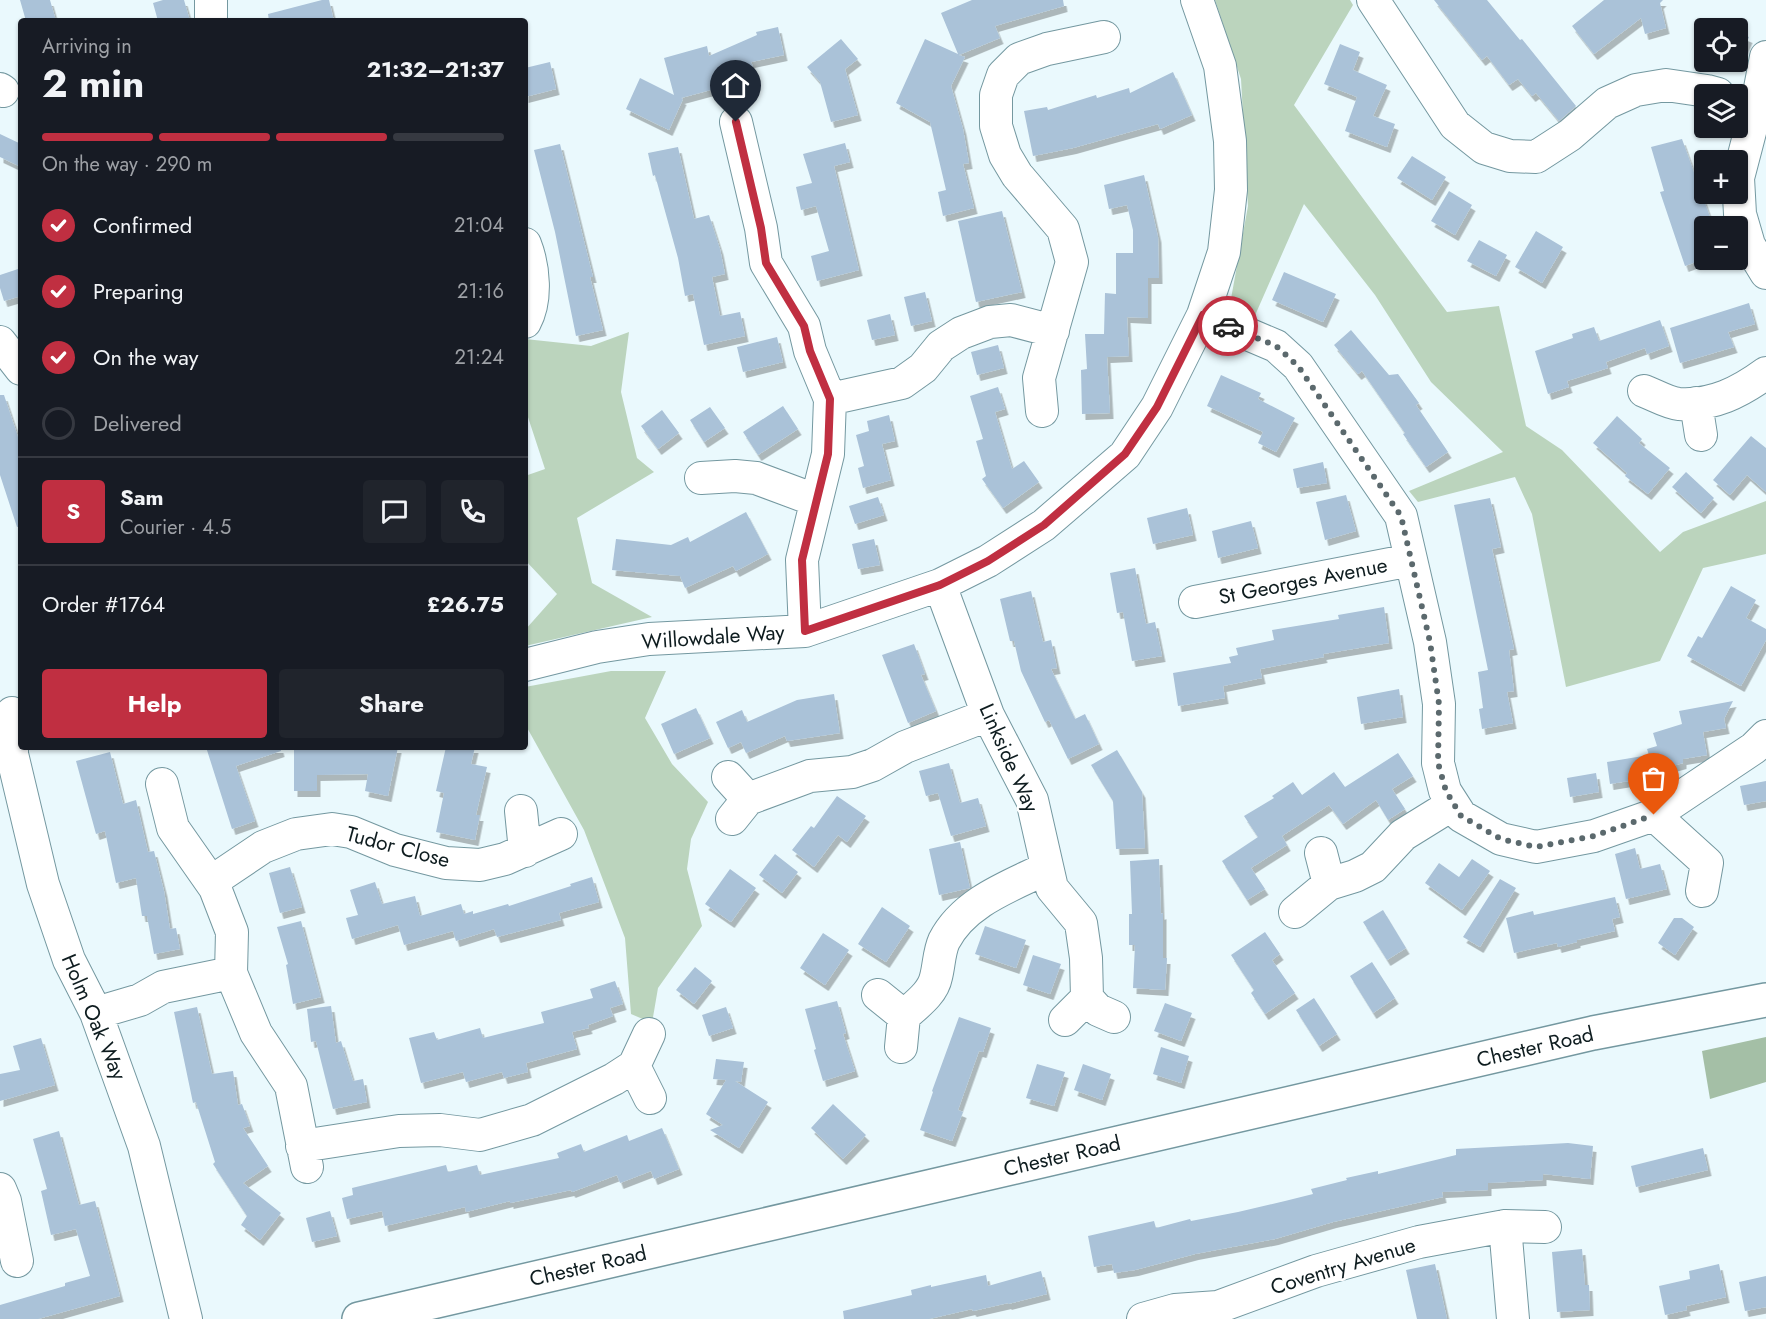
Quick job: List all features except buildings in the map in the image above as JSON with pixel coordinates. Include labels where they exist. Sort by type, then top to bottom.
[{"type":"main road","name":"Chester Road","points":[[359,1319],[1593,1033],[1766,1000]]},
{"type":"street","points":[[211,0],[211,18]]},
{"type":"street","name":"Willowdale Way","points":[[528,664],[597,647],[649,639],[805,631],[940,585],[988,561],[1044,525],[1125,454],[1157,407],[1203,315],[1224,252],[1232,190],[1230,141],[1220,66],[1197,0]]},
{"type":"street","points":[[1373,0],[1455,125],[1484,148],[1510,156],[1536,157],[1570,135],[1607,103],[1636,90],[1666,85],[1694,89]]},
{"type":"street","points":[[1042,411],[1039,378],[1072,262],[1064,229],[1017,175],[1005,155],[996,126],[996,95],[1003,75],[1019,58],[1047,48],[1104,37]]},
{"type":"street","points":[[1748,100],[1766,57]]},
{"type":"street","points":[[736,122],[761,228],[766,263],[804,326],[810,351],[830,399],[828,454],[802,560],[805,631]]},
{"type":"street","points":[[1742,138],[1738,178],[1740,214],[1749,245],[1766,273]]},
{"type":"street","points":[[528,258],[532,277],[531,310],[528,316]]},
{"type":"street","points":[[1203,315],[1276,346],[1298,366],[1401,516],[1430,642],[1439,704],[1438,763],[1446,791],[1461,816],[1501,839],[1536,847],[1594,836],[1654,815],[1754,748],[1766,736]]},
{"type":"street","points":[[830,399],[902,383],[923,368],[941,346],[962,333],[990,322],[1011,320],[1053,331]]},
{"type":"street","points":[[1644,391],[1678,404],[1711,402],[1742,391],[1766,374]]},
{"type":"street","points":[[1696,403],[1701,435]]},
{"type":"street","points":[[701,478],[735,476],[756,478],[816,500]]},
{"type":"street","name":"St Georges Avenue","points":[[1195,602],[1412,561]]},
{"type":"street","name":"Linkside Way","points":[[940,585],[988,715],[1032,800],[1052,888],[1081,923],[1086,958],[1087,998]]},
{"type":"street","name":"Holm Oak Way","points":[[11,714],[12,754],[43,884],[69,960],[96,1013],[144,1146],[186,1319]]},
{"type":"street","points":[[736,798],[810,776],[852,772],[873,765],[906,747],[988,715]]},
{"type":"street","points":[[162,784],[173,828],[215,888],[232,932],[231,973],[256,1033],[291,1086],[305,1156],[399,1131],[440,1130],[480,1135],[532,1120],[614,1079],[634,1066],[649,1034]]},
{"type":"street","points":[[1295,912],[1329,884],[1355,876],[1373,867],[1403,836],[1453,804]]},
{"type":"street","points":[[521,812],[525,851]]},
{"type":"street","points":[[1654,815],[1714,872]]},
{"type":"street","name":"Tudor Close","points":[[211,882],[264,847],[296,834],[332,829],[351,832],[395,850],[446,863],[480,865],[505,859],[561,834]]},
{"type":"street","points":[[1322,853],[1329,884]]},
{"type":"street","points":[[901,1047],[904,1016],[922,999],[936,981],[943,943],[960,919],[991,895],[1047,868]]},
{"type":"street","points":[[96,1013],[140,1000],[163,987],[231,973]]},
{"type":"street","points":[[878,995],[904,1016]]},
{"type":"street","points":[[1065,1020],[1087,998],[1098,1010],[1114,1017]]},
{"type":"street","points":[[634,1066],[650,1098]]},
{"type":"street","points":[[0,1188],[19,1261]]},
{"type":"street","points":[[1505,1226],[1513,1319]]},
{"type":"street","name":"Coventry Avenue","points":[[1143,1319],[1175,1310],[1219,1313],[1316,1271],[1419,1242],[1505,1226],[1545,1227]]},
{"type":"green space","points":[[1215,0],[1350,0],[1353,5],[1294,105],[1447,312],[1499,306],[1526,426],[1562,450],[1660,552],[1683,532],[1766,501],[1766,554],[1703,568],[1660,661],[1566,687],[1532,514],[1515,477],[1418,502],[1409,491],[1503,452],[1431,382],[1375,295],[1304,204],[1253,320],[1230,304],[1248,206],[1241,79]]},
{"type":"green space","points":[[629,332],[621,392],[637,458],[654,472],[577,518],[592,583],[652,617],[528,645],[528,627],[557,594],[528,563],[528,475],[545,469],[528,417],[528,339],[591,346]]},
{"type":"green space","points":[[611,671],[666,671],[645,718],[672,764],[708,802],[691,839],[687,869],[702,926],[658,988],[652,1023],[631,1014],[625,938],[584,830],[528,729],[528,686]]},
{"type":"green space","points":[[1766,1037],[1766,1082],[1710,1099],[1702,1051]]},
{"type":"way so far","points":[[1228,326],[1276,346],[1298,366],[1401,516],[1430,642],[1439,704],[1438,763],[1446,791],[1461,816],[1501,839],[1536,847],[1594,836],[1654,815]]},
{"type":"route","points":[[736,122],[761,228],[766,263],[804,326],[810,351],[830,399],[828,454],[802,560],[805,631],[940,585],[988,561],[1044,525],[1125,454],[1157,407],[1203,315],[1228,326]]}]
